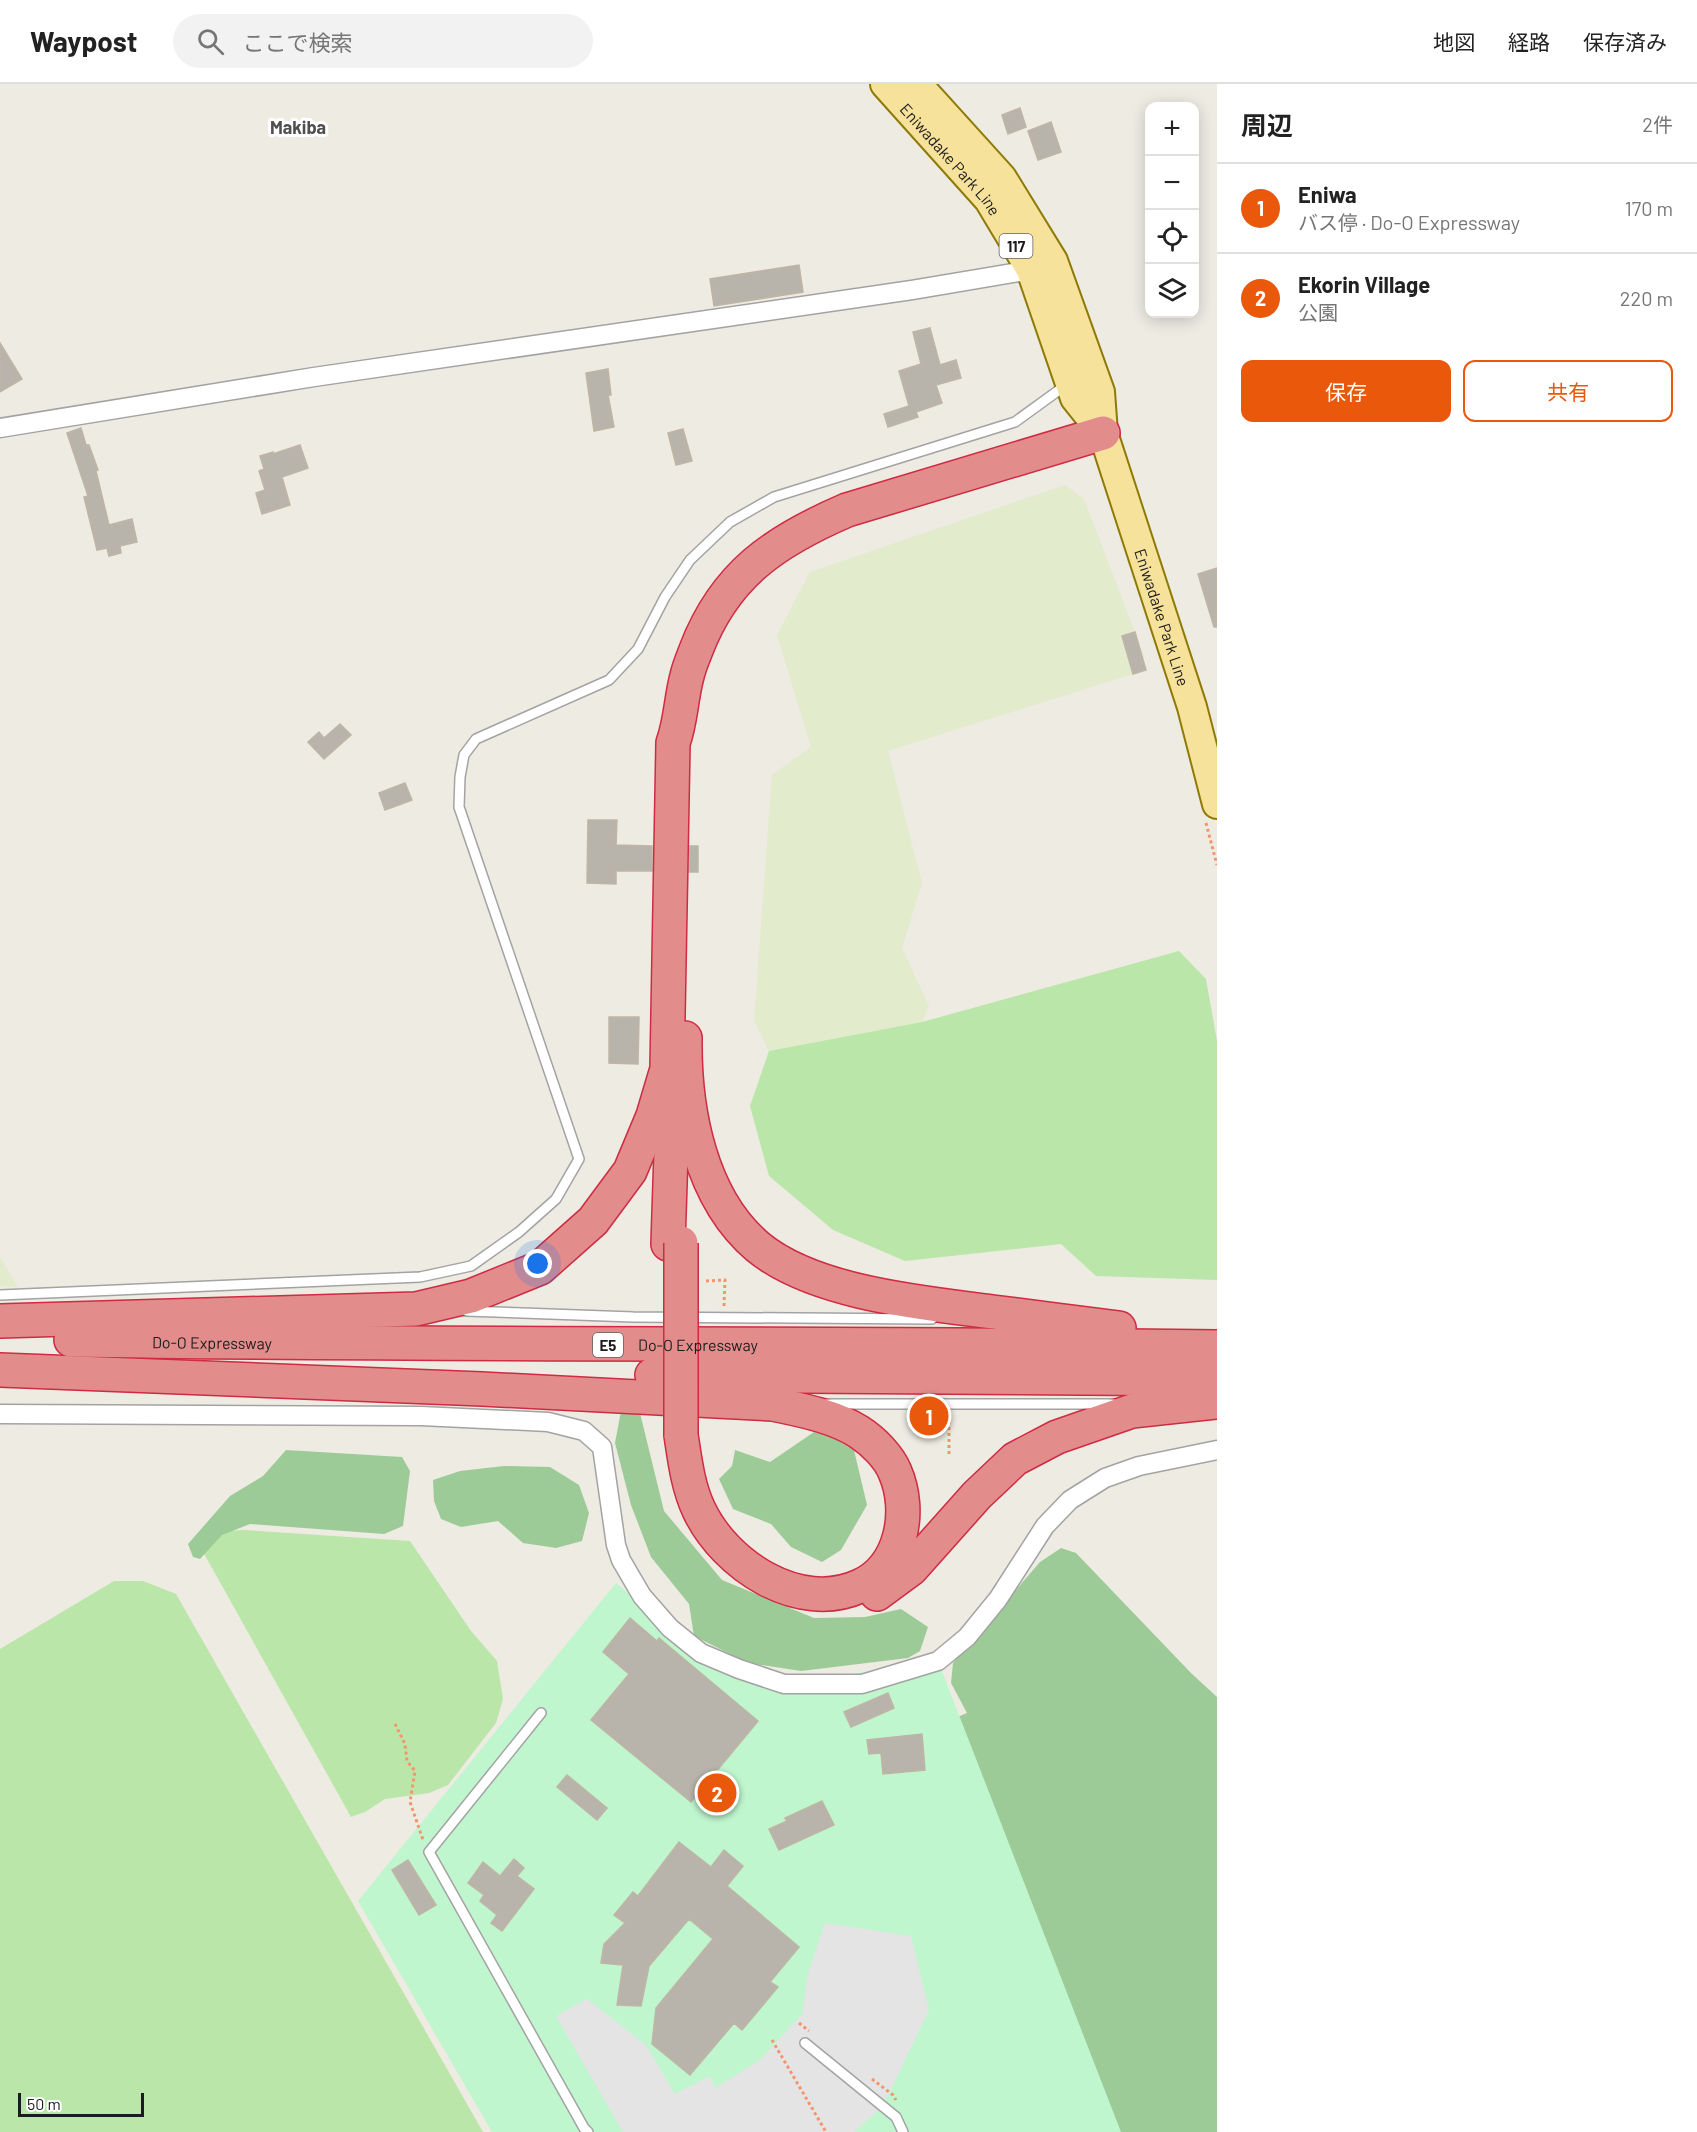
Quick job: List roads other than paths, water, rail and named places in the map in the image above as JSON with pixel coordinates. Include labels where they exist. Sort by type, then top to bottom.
[{"type":"highway","points":[[1103,433],[847,510],[816,524],[785,541],[754,563],[724,594],[709,620],[687,675],[680,723],[673,743],[676,1069],[675,1481],[690,1526],[711,1555],[734,1576],[755,1589],[800,1605],[825,1608],[857,1604],[883,1592],[911,1569],[977,1495],[1015,1459],[1057,1437],[1132,1411],[1204,1403]]},
{"type":"highway","points":[[0,1321],[416,1309],[471,1296],[540,1268],[593,1221],[630,1171],[676,1069]]},
{"type":"highway","points":[[676,1069],[691,1111],[701,1157],[717,1196],[737,1225],[759,1247],[787,1265],[850,1288],[933,1305],[1217,1340]]},
{"type":"highway","name":"Do-O Expressway","points":[[0,1339],[326,1344],[979,1344],[1217,1347]]},
{"type":"highway","points":[[0,1369],[773,1404],[824,1417],[859,1432],[885,1456],[895,1471],[902,1496],[903,1519],[892,1556],[879,1573],[861,1586],[842,1592],[823,1594],[798,1591],[775,1583],[752,1571],[729,1553],[699,1510],[674,1434]]},
{"type":"highway","name":"Do-O Expressway","points":[[0,1369],[1217,1379]]},
{"type":"main road","name":"Eniwadake Park Line","points":[[885,84],[989,200],[1031,270],[1075,398],[1103,433]]},
{"type":"main road","name":"Eniwadake Park Line","points":[[917,84],[1002,178],[1053,261],[1100,392],[1103,433],[1192,706],[1217,804]]},
{"type":"street","points":[[0,428],[314,377],[901,292],[1031,270]]},
{"type":"street","points":[[0,1414],[421,1416],[548,1422],[584,1431],[602,1447],[616,1545],[621,1560],[642,1596],[670,1628],[701,1653],[784,1684],[862,1684],[938,1661],[967,1637],[998,1599],[1045,1527],[1070,1500],[1105,1478],[1139,1466],[1217,1450]]},
{"type":"lane","points":[[0,1295],[420,1277],[471,1266],[519,1232],[556,1199],[579,1159],[459,807],[460,777],[464,755],[476,739],[609,680],[638,649],[665,597],[690,560],[730,522],[774,498],[1015,422],[1070,382]]},
{"type":"lane","points":[[416,1309],[450,1310]]},
{"type":"lane","points":[[461,1311],[633,1317],[942,1320]]},
{"type":"lane","points":[[977,1320],[1071,1322]]},
{"type":"lane","points":[[773,1404],[1204,1403]]},
{"type":"lane","points":[[541,1713],[429,1852],[588,2132]]},
{"type":"lane","points":[[805,2043],[896,2117],[903,2132]]},
{"type":"place","name":"Eniwa","points":[[929,1416]]},
{"type":"place","name":"Ekorin Village","points":[[717,1793]]},
{"type":"district","name":"Makiba","points":[[298,127]]}]
